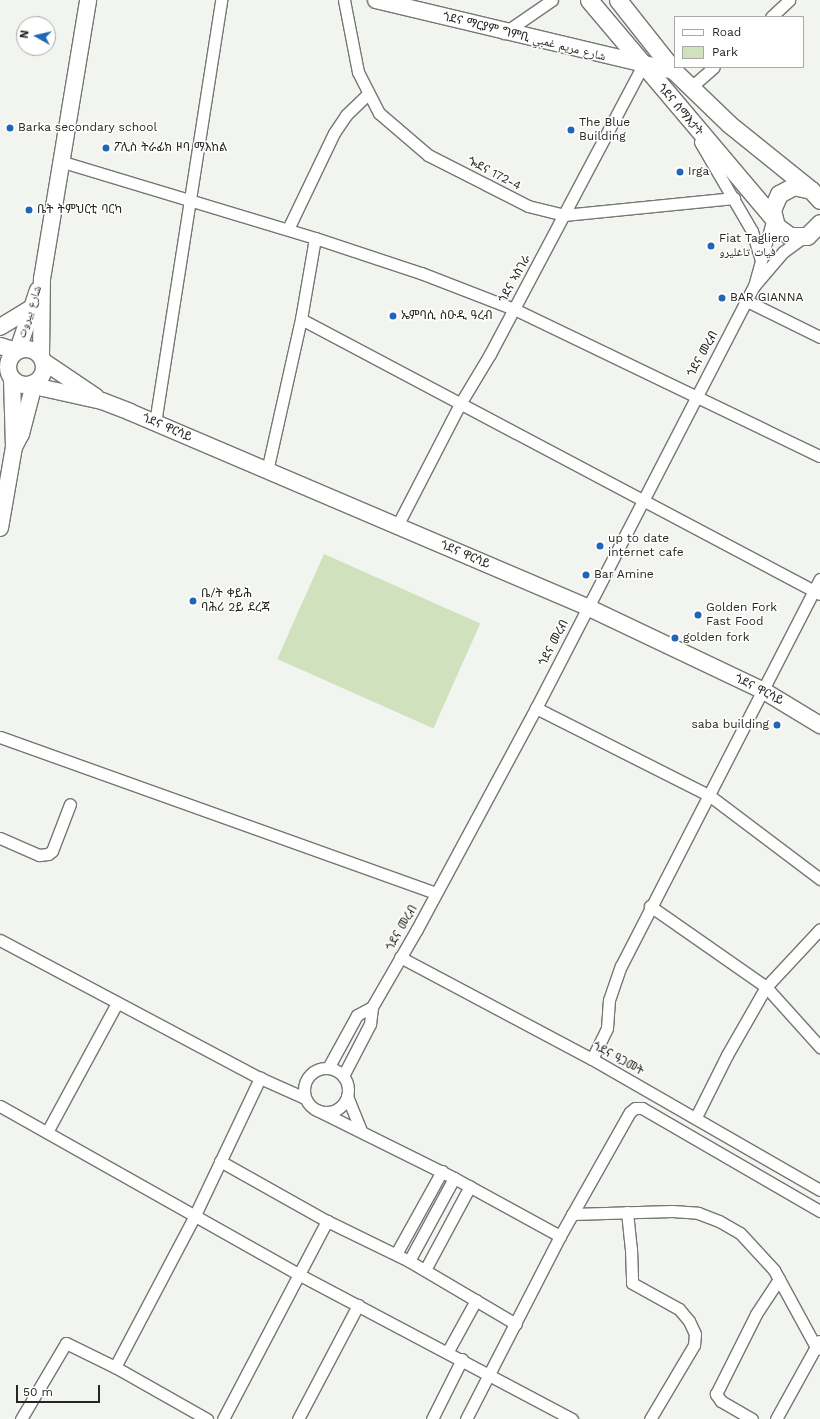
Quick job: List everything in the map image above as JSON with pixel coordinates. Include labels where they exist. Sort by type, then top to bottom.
[{"type":"main road","points":[[42,279],[60,161],[88,0]]},
{"type":"main road","name":"ጎደና ማርያም ግምቢ شارع مريم غمبي","points":[[376,0],[504,32],[674,71]]},
{"type":"main road","name":"ጎደና ሰማእታት","points":[[589,0],[686,117],[773,218],[776,226],[790,236],[813,235]]},
{"type":"main road","name":"ጎደና ሰማእታት","points":[[618,0],[674,71],[729,124],[816,195]]},
{"type":"main road","points":[[773,218],[773,206],[779,194],[794,186],[816,195]]},
{"type":"main road","points":[[813,235],[820,223]]},
{"type":"main road","name":"شارع بيروت","points":[[17,351],[30,309],[42,279]]},
{"type":"main road","name":"شارع بيروت","points":[[42,279],[42,359]]},
{"type":"main road","points":[[0,327],[30,309]]},
{"type":"main road","points":[[0,346],[17,351],[33,350],[42,359],[43,374],[34,384],[21,434],[14,447],[4,480],[0,528]]},
{"type":"main road","points":[[14,447],[7,374],[8,364],[17,351]]},
{"type":"main road","name":"ጎደና ዋርሳይ","points":[[42,359],[102,401]]},
{"type":"main road","points":[[7,374],[18,384],[34,384]]},
{"type":"main road","name":"ጎደና ዋርሳይ","points":[[34,384],[44,388],[102,401],[587,607],[764,691],[820,725]]},
{"type":"street","points":[[155,423],[221,0]]},
{"type":"street","name":"ጐደና 172-4","points":[[344,0],[352,54],[367,95],[379,113],[428,155],[528,206],[564,215],[734,198]]},
{"type":"street","points":[[504,32],[552,0]]},
{"type":"street","points":[[772,16],[789,0]]},
{"type":"street","name":"ጎደና ኣስገራ","points":[[397,526],[460,404],[514,309],[643,65]]},
{"type":"street","points":[[691,87],[713,68]]},
{"type":"street","points":[[288,229],[334,133],[346,115],[367,95]]},
{"type":"street","points":[[686,117],[752,231],[761,260]]},
{"type":"street","points":[[60,161],[191,198],[288,229],[421,273],[514,309],[696,394],[820,456]]},
{"type":"street","points":[[754,286],[773,218]]},
{"type":"street","points":[[754,286],[783,252],[813,235]]},
{"type":"street","points":[[267,471],[301,319],[315,238]]},
{"type":"street","name":"ጎደና መረብ","points":[[343,1076],[370,1024],[372,1007],[536,708],[696,394],[754,286]]},
{"type":"street","points":[[747,301],[820,337]]},
{"type":"street","points":[[301,319],[544,450],[642,499],[817,592]]},
{"type":"street","points":[[592,1059],[607,1028],[612,987],[650,906],[710,796],[817,592],[820,579]]},
{"type":"street","points":[[536,708],[710,796],[820,879]]},
{"type":"street","points":[[0,737],[435,893]]},
{"type":"street","points":[[0,838],[39,855],[48,854],[52,851],[70,804]]},
{"type":"street","points":[[650,906],[766,987],[820,1047]]},
{"type":"street","points":[[696,1117],[727,1055],[766,987],[820,929]]},
{"type":"street","points":[[0,940],[117,1004],[260,1078],[305,1098],[317,1110],[361,1130],[470,1186],[560,1236]]},
{"type":"street","name":"ጎደና ዓጋመት","points":[[400,957],[592,1059],[696,1117],[820,1190]]},
{"type":"street","points":[[47,1132],[117,1004]]},
{"type":"street","name":"ጎደና መረብ","points":[[328,1068],[357,1015],[372,1007]]},
{"type":"street","points":[[342,1042],[356,1050]]},
{"type":"street","points":[[305,1098],[306,1082],[314,1072],[328,1068],[343,1076],[348,1089],[347,1096],[338,1108],[324,1112],[317,1110]]},
{"type":"street","points":[[115,1367],[195,1215],[260,1078]]},
{"type":"street","points":[[278,1086],[306,1082]]},
{"type":"street","points":[[347,1096],[361,1130]]},
{"type":"street","points":[[0,1106],[298,1274],[448,1351],[572,1419]]},
{"type":"street","points":[[466,1419],[560,1236],[630,1112],[635,1108],[642,1108],[820,1211]]},
{"type":"street","points":[[220,1161],[327,1221],[409,1261],[516,1324]]},
{"type":"street","points":[[396,1254],[442,1172]]},
{"type":"street","points":[[409,1261],[454,1178]]},
{"type":"street","points":[[425,1270],[470,1186]]},
{"type":"street","points":[[572,1214],[672,1211],[698,1213],[719,1221],[740,1233],[756,1248],[779,1279],[819,1345],[776,1419]]},
{"type":"street","points":[[626,1212],[631,1249],[632,1283],[678,1309],[689,1321],[695,1334],[694,1345],[650,1419]]},
{"type":"street","points":[[223,1419],[327,1221]]},
{"type":"street","points":[[752,1419],[721,1401],[716,1394],[756,1314],[779,1279]]},
{"type":"street","points":[[448,1351],[476,1300]]},
{"type":"street","points":[[298,1419],[358,1305]]},
{"type":"street","points":[[21,1419],[63,1345],[69,1344],[115,1367],[207,1419]]},
{"type":"street","points":[[432,1419],[462,1359]]},
{"type":"green space","points":[[324,554],[480,624],[433,729],[277,659]]},
{"type":"place","name":"Barka secondary school","points":[[10,128]]},
{"type":"place","name":"The Blue Building","points":[[571,130]]},
{"type":"place","name":"ፖሊስ ትራፊክ ዞባ ማእከል","points":[[106,148]]},
{"type":"place","name":"Irga","points":[[680,172]]},
{"type":"place","name":"ቤት ትምህርቲ ባርካ","points":[[29,210]]},
{"type":"place","name":"Fiat Tagliero فيات تاغليرو","points":[[711,246]]},
{"type":"place","name":"BAR GIANNA","points":[[722,298]]},
{"type":"place","name":"ኤምባሲ ስዑዲ ዓረብ","points":[[393,316]]},
{"type":"place","name":"up to date internet cafe","points":[[600,546]]},
{"type":"place","name":"Bar Amine","points":[[586,575]]},
{"type":"place","name":"ቤ/ት ቀይሕ ባሕሪ 2ይ ደረጃ","points":[[193,601]]},
{"type":"place","name":"Golden Fork Fast Food","points":[[698,615]]},
{"type":"place","name":"golden fork","points":[[675,638]]},
{"type":"place","name":"saba building","points":[[777,725]]}]
